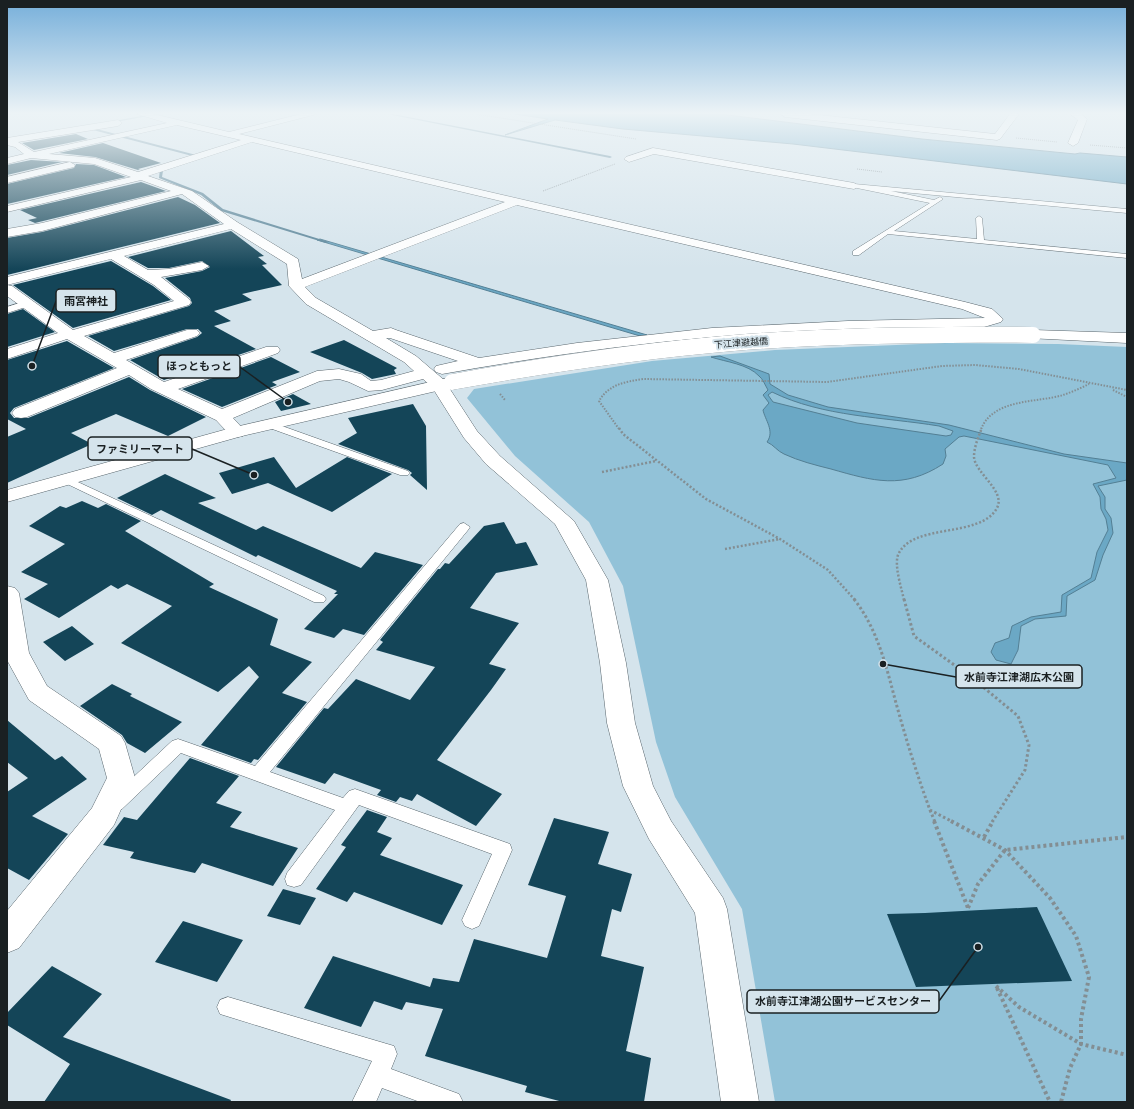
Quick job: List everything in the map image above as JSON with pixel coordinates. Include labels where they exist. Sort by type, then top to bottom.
[{"type":"street","points":[[7,180],[64,166]]},
{"type":"street","points":[[112,166],[182,191],[293,262],[296,286],[311,301],[350,323],[370,337],[410,359],[438,378],[470,434],[493,460],[564,521],[597,580],[613,663],[621,723],[638,786],[660,830],[711,909],[740,1102]]},
{"type":"street","points":[[7,209],[142,176],[172,166]]},
{"type":"street","points":[[7,496],[438,378],[477,363],[592,345],[670,336],[795,328],[931,322],[984,323],[996,319],[987,312],[366,166]]},
{"type":"street","points":[[738,166],[854,186]]},
{"type":"street","points":[[7,233],[42,227],[182,191]]},
{"type":"street","points":[[296,286],[518,201]]},
{"type":"street","points":[[7,281],[233,225]]},
{"type":"street","points":[[7,354],[70,334],[184,302],[159,282],[111,254]]},
{"type":"street","points":[[145,274],[168,273],[202,266]]},
{"type":"street","points":[[7,290],[70,334],[164,388],[222,416],[237,432]]},
{"type":"street","points":[[112,358],[192,333]]},
{"type":"street","points":[[370,337],[391,333],[477,363]]},
{"type":"street","name":"下江津避越僑","points":[[438,378],[692,347],[819,338],[957,334],[1127,338]]},
{"type":"street","points":[[164,388],[272,350]]},
{"type":"street","points":[[21,413],[130,369]]},
{"type":"street","points":[[222,416],[317,376],[339,374],[355,378],[368,386],[438,378]]},
{"type":"street","points":[[7,593],[16,653],[38,693],[112,743],[121,778],[103,816],[7,936]]},
{"type":"lane","points":[[854,186],[1127,211]]},
{"type":"lane","points":[[854,186],[936,202]]},
{"type":"lane","points":[[856,253],[959,187]]},
{"type":"lane","points":[[979,218],[981,242]]},
{"type":"lane","points":[[887,232],[1127,256]]},
{"type":"lane","points":[[7,310],[26,304]]},
{"type":"lane","points":[[268,424],[404,472]]},
{"type":"lane","points":[[67,480],[319,599]]},
{"type":"lane","points":[[258,774],[464,527]]},
{"type":"lane","points":[[103,816],[178,745],[347,807]]},
{"type":"lane","points":[[294,879],[355,796],[503,850],[472,920]]},
{"type":"lane","points":[[228,1007],[386,1054],[364,1102]]},
{"type":"lane","points":[[377,1075],[451,1102]]},
{"type":"path","points":[[518,201],[610,166]]},
{"type":"path","points":[[1127,390],[1026,370],[975,365],[942,366],[827,382],[643,379],[619,383],[609,387],[602,393],[599,401],[623,434],[656,461],[706,499],[780,539],[828,570],[863,611],[878,640],[916,773],[968,908],[978,884],[1005,850],[1127,837]]},
{"type":"path","points":[[984,837],[1011,790],[1025,770],[1029,745],[1018,716],[971,677],[914,636],[899,580],[898,556],[906,545],[918,538],[974,524],[990,517],[998,507],[998,499],[994,486],[979,470],[974,458],[977,440],[985,420],[995,412],[1008,406],[1063,395],[1089,383]]},
{"type":"path","points":[[1111,388],[1127,398]]},
{"type":"path","points":[[602,472],[656,461]]},
{"type":"path","points":[[725,549],[780,539]]},
{"type":"path","points":[[930,810],[984,837],[1005,850],[1050,898],[1076,936],[1089,977],[1081,1019],[1081,1044],[1070,1068],[1061,1102]]},
{"type":"path","points":[[1050,1102],[996,986],[1019,1007],[1081,1044],[1127,1055]]},
{"type":"shaded area","points":[[975,166],[1127,166],[1127,184]]},
{"type":"shaded area","points":[[320,239],[647,335],[640,336],[317,240]]},
{"type":"shaded area","points":[[945,343],[1058,344],[1127,347],[1127,1102],[775,1102],[742,909],[675,797],[656,742],[623,586],[589,522],[515,456],[467,398],[474,389],[652,361],[775,350]]},
{"type":"shaded area","points":[[720,356],[769,374],[770,384],[788,395],[828,407],[949,425],[1064,454],[1127,463],[1127,480],[1098,486],[1105,497],[1105,509],[1111,518],[1113,533],[1103,555],[1095,580],[1067,596],[1066,616],[1035,619],[1021,626],[1018,650],[1011,664],[996,660],[991,652],[995,643],[1009,638],[1012,626],[1031,617],[1061,612],[1062,595],[1091,578],[1097,552],[1108,530],[1106,519],[1101,509],[1100,497],[1093,484],[1116,478],[1108,465],[964,436],[959,437],[945,449],[946,456],[943,464],[915,477],[901,480],[874,480],[813,464],[784,454],[767,442],[770,430],[763,410],[769,403],[763,395],[768,390],[763,380],[754,372],[743,366],[711,357]],"holes":[[[772,392],[812,407],[854,415],[939,426],[953,431],[951,435],[946,436],[857,423],[773,402],[768,395]]]},
{"type":"building","points":[[7,166],[46,166],[7,175]]},
{"type":"building","points":[[75,166],[96,166],[126,177],[7,204],[7,184],[74,168]]},
{"type":"building","points":[[124,166],[150,166],[138,170]]},
{"type":"building","points":[[141,182],[166,191],[35,223],[28,220],[37,218],[20,210]]},
{"type":"building","points":[[178,197],[195,205],[220,223],[7,275],[7,238],[42,232]]},
{"type":"building","points":[[231,231],[264,256],[258,257],[267,264],[262,265],[282,285],[242,294],[252,300],[214,311],[231,321],[214,326],[256,349],[164,380],[130,360],[197,337],[202,333],[198,329],[187,329],[114,351],[88,336],[189,306],[192,303],[190,298],[165,278],[202,271],[210,267],[202,261],[169,268],[148,268],[128,257]]},
{"type":"building","points":[[111,261],[153,286],[171,300],[73,328],[13,285]]},
{"type":"building","points":[[23,309],[55,332],[7,347],[7,314]]},
{"type":"building","points":[[344,340],[397,368],[394,370],[396,374],[372,379],[362,373],[310,352]]},
{"type":"building","points":[[67,341],[114,368],[14,408],[10,413],[14,418],[28,418],[129,377],[150,390],[206,417],[168,436],[116,414],[71,433],[92,444],[7,483],[7,437],[26,429],[7,419],[7,360]]},
{"type":"building","points":[[271,357],[300,372],[272,382],[277,385],[222,407],[182,389]]},
{"type":"building","points":[[293,394],[311,404],[281,411],[275,402]]},
{"type":"building","points":[[413,404],[426,426],[427,490],[410,475],[412,473],[408,470],[338,444],[357,433],[348,418]]},
{"type":"building","points":[[274,457],[296,488],[347,457],[392,474],[332,512],[268,483],[232,494],[219,473]]},
{"type":"building","points":[[165,474],[216,498],[198,503],[256,530],[263,526],[361,568],[375,552],[423,565],[364,635],[343,629],[334,638],[304,629],[338,594],[334,594],[337,591],[258,555],[256,557],[161,510],[152,515],[117,498]]},
{"type":"building","points":[[82,501],[98,508],[106,504],[141,521],[125,531],[214,584],[209,587],[278,619],[270,645],[312,662],[282,693],[307,702],[258,760],[254,759],[251,763],[201,745],[259,677],[249,666],[218,692],[121,643],[172,606],[127,584],[118,589],[111,585],[59,618],[24,599],[48,584],[21,572],[65,544],[29,526],[60,506],[66,508]]},
{"type":"building","points":[[504,522],[516,544],[526,542],[538,565],[496,573],[470,608],[519,623],[489,664],[506,669],[437,760],[502,794],[476,826],[417,794],[412,801],[400,797],[396,802],[377,795],[381,790],[334,773],[325,784],[276,767],[324,708],[328,709],[356,679],[410,700],[435,667],[376,650],[383,642],[380,640],[438,569],[440,569],[445,563],[449,564],[484,526]]},
{"type":"building","points":[[72,626],[94,644],[65,661],[43,642]]},
{"type":"building","points":[[112,684],[132,694],[130,696],[182,722],[145,753],[127,743],[122,735],[80,706]]},
{"type":"building","points":[[7,720],[55,760],[62,756],[87,779],[32,816],[68,834],[29,880],[7,868],[7,792],[28,778],[7,762]]},
{"type":"building","points":[[190,758],[239,776],[216,803],[242,812],[230,827],[298,848],[273,886],[202,863],[195,873],[130,858],[134,852],[103,845],[124,817],[137,820]]},
{"type":"building","points":[[367,810],[387,817],[377,832],[392,838],[380,855],[463,885],[442,925],[354,892],[347,902],[316,889],[346,847],[341,845]]},
{"type":"building","points":[[554,818],[609,832],[598,864],[632,874],[621,912],[612,909],[601,956],[644,967],[626,1051],[651,1058],[644,1102],[563,1102],[525,1092],[527,1086],[425,1056],[443,1009],[406,1002],[402,1010],[374,1001],[361,1027],[304,1008],[333,956],[430,987],[433,978],[459,982],[474,939],[547,958],[566,896],[528,885]]},
{"type":"building","points":[[283,889],[316,898],[300,925],[267,916]]},
{"type":"building","points":[[1037,907],[1072,981],[916,987],[887,914],[925,913]]},
{"type":"building","points":[[183,921],[243,940],[217,982],[155,962]]},
{"type":"building","points":[[52,966],[102,994],[63,1037],[231,1100],[230,1102],[44,1102],[70,1064],[7,1025],[7,1013]]},
{"type":"waterway","points":[[168,168],[161,170],[160,177],[202,194],[222,210],[327,242]]},
{"type":"place","name":"雨宮神社","points":[[32,366]]},
{"type":"place","name":"ほっともっと","points":[[288,402]]},
{"type":"place","name":"ファミリーマート","points":[[254,475]]},
{"type":"place","name":"水前寺江津湖広木公園","points":[[883,664]]},
{"type":"place","name":"水前寺江津湖公園サービスセンター","points":[[978,947]]}]
